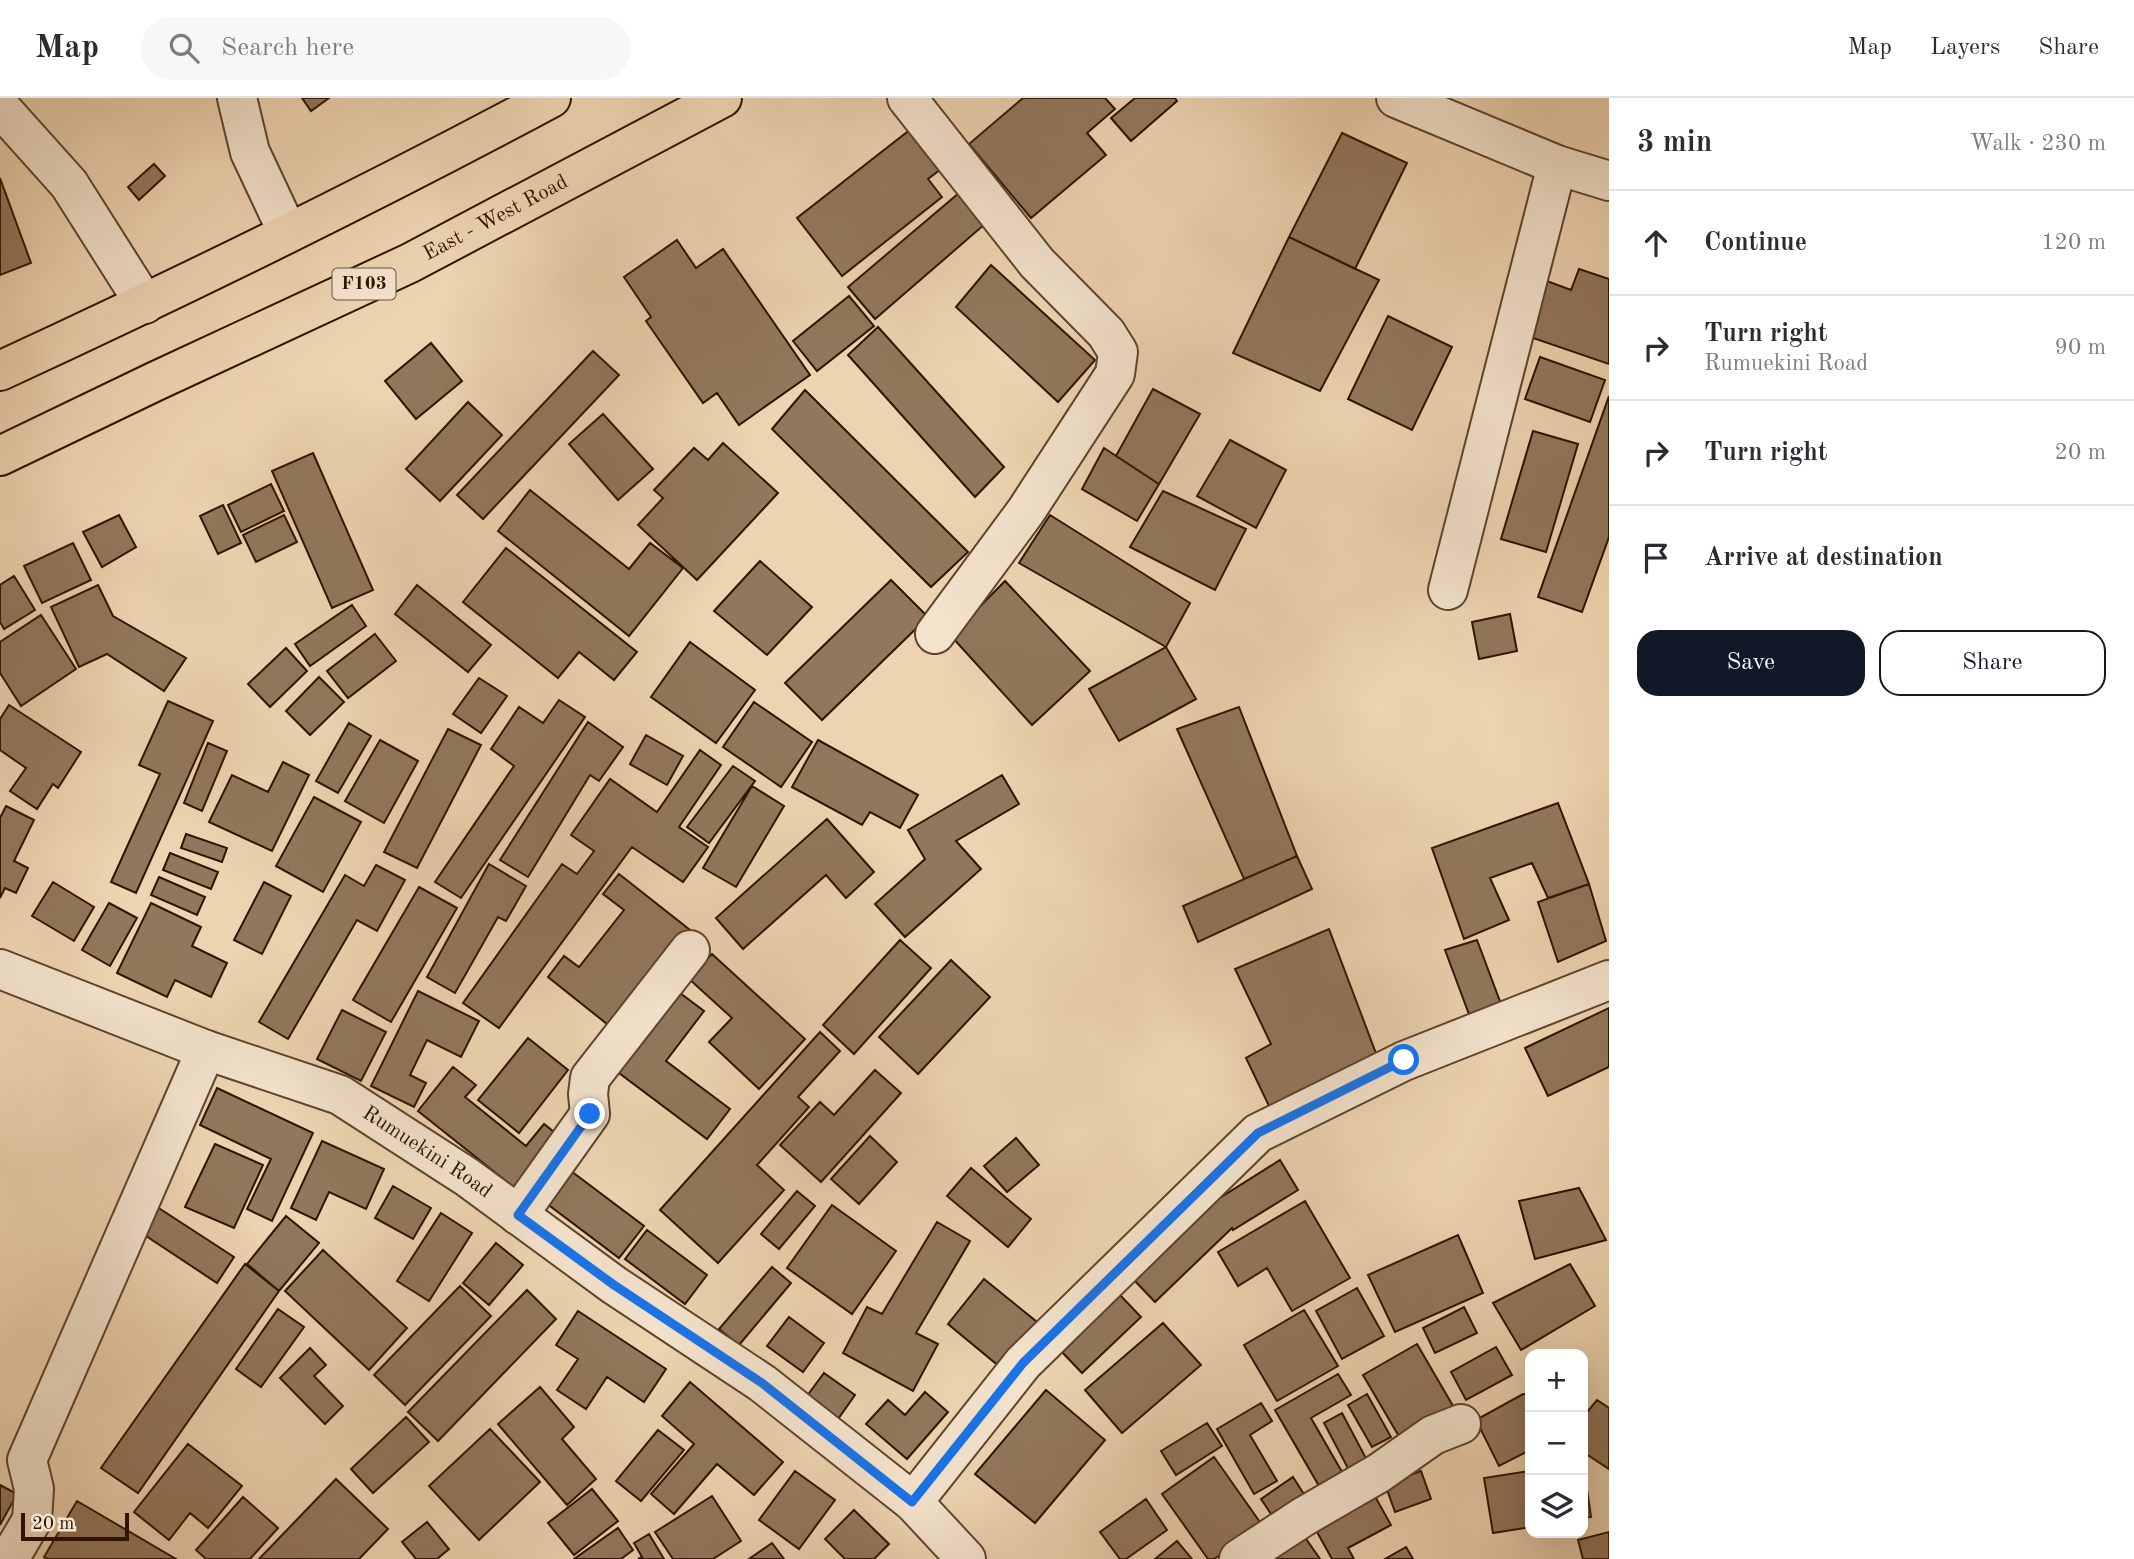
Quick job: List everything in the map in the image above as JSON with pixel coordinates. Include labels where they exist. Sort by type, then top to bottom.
[{"type":"main road","points":[[0,371],[145,304],[551,98]]},
{"type":"main road","name":"East - West Road","points":[[0,456],[410,263],[722,98]]},
{"type":"street","points":[[237,98],[250,152],[288,233]]},
{"type":"street","points":[[907,98],[1037,263],[1106,333],[1118,352],[1115,374],[1026,511],[935,634]]},
{"type":"street","points":[[1396,98],[1557,165],[1609,181]]},
{"type":"street","points":[[0,107],[69,184],[145,304]]},
{"type":"street","points":[[1448,590],[1557,165]]},
{"type":"street","points":[[518,1215],[590,1114],[590,1078],[690,950]]},
{"type":"street","name":"Rumuekini Road","points":[[0,970],[206,1050],[340,1095],[467,1177],[614,1285],[762,1383],[912,1502],[966,1559]]},
{"type":"street","points":[[912,1502],[1023,1363],[1258,1133],[1404,1060],[1609,980]]},
{"type":"street","points":[[9,1559],[32,1520],[34,1489],[27,1460],[206,1050]]},
{"type":"street","points":[[1240,1559],[1303,1517],[1379,1473],[1433,1435],[1461,1424]]},
{"type":"building","points":[[302,98],[329,98],[311,111]]},
{"type":"building","points":[[1023,98],[1105,98],[1115,109],[1087,133],[1106,155],[1031,218],[969,144]]},
{"type":"building","points":[[1135,98],[1175,98],[1177,101],[1131,141],[1111,118]]},
{"type":"building","points":[[911,129],[941,169],[928,179],[942,197],[842,276],[797,218]]},
{"type":"building","points":[[1342,133],[1407,163],[1355,269],[1289,237]]},
{"type":"building","points":[[154,164],[165,176],[139,200],[128,187]]},
{"type":"building","points":[[0,178],[31,263],[0,275]]},
{"type":"building","points":[[959,193],[985,224],[875,319],[848,287]]},
{"type":"building","points":[[1289,237],[1379,280],[1320,391],[1233,353]]},
{"type":"building","points":[[677,240],[696,268],[723,249],[810,375],[739,425],[717,393],[703,403],[646,321],[651,317],[624,277]]},
{"type":"building","points":[[991,265],[1095,360],[1058,402],[956,307]]},
{"type":"building","points":[[1579,269],[1609,279],[1609,364],[1527,336],[1547,281],[1571,290]]},
{"type":"building","points":[[849,296],[874,326],[817,371],[793,341]]},
{"type":"building","points":[[1388,316],[1452,347],[1412,430],[1348,399]]},
{"type":"building","points":[[878,327],[1004,467],[975,497],[848,355]]},
{"type":"building","points":[[431,343],[462,381],[416,419],[385,381]]},
{"type":"building","points":[[593,351],[619,375],[483,519],[457,495]]},
{"type":"building","points":[[1540,357],[1605,380],[1590,422],[1525,399]]},
{"type":"building","points":[[1153,389],[1200,414],[1159,484],[1116,456]]},
{"type":"building","points":[[805,390],[968,552],[931,587],[772,429]]},
{"type":"building","points":[[1609,396],[1609,537],[1582,612],[1538,597]]},
{"type":"building","points":[[468,402],[502,435],[440,501],[406,469]]},
{"type":"building","points":[[603,414],[653,469],[618,500],[569,444]]},
{"type":"building","points":[[1533,431],[1578,444],[1546,552],[1501,539]]},
{"type":"building","points":[[1230,440],[1286,470],[1256,528],[1197,496]]},
{"type":"building","points":[[723,443],[778,493],[697,580],[638,525],[663,498],[654,490],[694,448],[708,460]]},
{"type":"building","points":[[1104,448],[1159,484],[1137,521],[1082,489]]},
{"type":"building","points":[[313,453],[373,590],[332,608],[272,471]]},
{"type":"building","points":[[271,484],[284,511],[241,532],[228,505]]},
{"type":"building","points":[[530,490],[629,569],[650,543],[683,568],[629,636],[498,531]]},
{"type":"building","points":[[1163,491],[1246,529],[1215,590],[1130,547]]},
{"type":"building","points":[[223,505],[241,543],[218,554],[200,516]]},
{"type":"building","points":[[119,515],[136,547],[102,567],[83,532]]},
{"type":"building","points":[[284,515],[297,542],[256,562],[243,535]]},
{"type":"building","points":[[1050,515],[1190,603],[1166,647],[1019,563]]},
{"type":"building","points":[[73,543],[91,580],[42,603],[24,566]]},
{"type":"building","points":[[506,548],[637,652],[614,680],[579,652],[558,678],[463,602]]},
{"type":"building","points":[[760,561],[812,607],[767,655],[714,611]]},
{"type":"building","points":[[14,576],[35,610],[4,629],[0,622],[0,585]]},
{"type":"building","points":[[891,580],[928,617],[822,720],[785,683]]},
{"type":"building","points":[[1005,581],[1090,671],[1032,725],[951,636]]},
{"type":"building","points":[[98,585],[113,616],[186,658],[164,691],[107,654],[79,667],[51,607]]},
{"type":"building","points":[[417,585],[491,645],[468,672],[395,614]]},
{"type":"building","points":[[352,605],[366,626],[310,666],[295,644]]},
{"type":"building","points":[[1510,614],[1517,651],[1479,659],[1472,622]]},
{"type":"building","points":[[41,615],[76,669],[21,706],[0,673],[0,642]]},
{"type":"building","points":[[375,634],[396,661],[348,698],[327,671]]},
{"type":"building","points":[[690,642],[755,690],[716,743],[651,697]]},
{"type":"building","points":[[1166,647],[1196,699],[1119,741],[1089,689]]},
{"type":"building","points":[[286,648],[307,671],[270,707],[248,684]]},
{"type":"building","points":[[319,677],[344,702],[310,735],[286,711]]},
{"type":"building","points":[[479,678],[507,696],[481,733],[453,714]]},
{"type":"building","points":[[559,700],[585,717],[461,898],[435,882],[514,766],[491,749],[519,707],[543,723]]},
{"type":"building","points":[[168,701],[213,721],[136,893],[111,882],[160,774],[139,765]]},
{"type":"building","points":[[754,702],[812,742],[781,787],[723,747]]},
{"type":"building","points":[[9,705],[81,752],[58,788],[53,784],[37,809],[10,791],[26,768],[0,750],[0,719]]},
{"type":"building","points":[[1239,707],[1297,856],[1244,879],[1177,729]]},
{"type":"building","points":[[588,722],[623,747],[599,781],[590,775],[528,877],[500,860]]},
{"type":"building","points":[[349,723],[371,736],[338,793],[316,781]]},
{"type":"building","points":[[448,729],[481,745],[417,868],[384,852]]},
{"type":"building","points":[[646,735],[683,756],[667,785],[630,764]]},
{"type":"building","points":[[380,740],[418,761],[384,823],[345,801]]},
{"type":"building","points":[[818,740],[918,795],[900,828],[870,812],[862,825],[792,787]]},
{"type":"building","points":[[208,743],[227,751],[202,811],[184,803]]},
{"type":"building","points":[[700,750],[721,765],[679,827],[708,847],[683,882],[632,847],[499,1028],[463,1003],[562,864],[577,874],[594,851],[571,835],[610,779],[657,812]]},
{"type":"building","points":[[283,762],[309,775],[272,851],[209,822],[232,775],[268,792]]},
{"type":"building","points":[[733,766],[755,781],[709,843],[687,827]]},
{"type":"building","points":[[1002,775],[1019,804],[956,841],[981,869],[905,937],[875,904],[925,859],[908,830]]},
{"type":"building","points":[[752,786],[784,806],[736,887],[703,868]]},
{"type":"building","points":[[314,797],[361,822],[323,892],[276,866]]},
{"type":"building","points":[[1558,803],[1589,884],[1548,898],[1532,863],[1490,878],[1509,920],[1464,939],[1432,848]]},
{"type":"building","points":[[6,806],[34,820],[14,861],[28,868],[16,893],[5,888],[0,898],[0,818]]},
{"type":"building","points":[[827,819],[874,872],[846,898],[826,875],[743,949],[716,918]]},
{"type":"building","points":[[186,834],[227,848],[222,862],[181,848]]},
{"type":"building","points":[[170,853],[218,872],[211,889],[163,870]]},
{"type":"building","points":[[1297,856],[1312,889],[1198,942],[1183,906]]},
{"type":"building","points":[[489,864],[526,886],[506,921],[498,917],[455,993],[427,977]]},
{"type":"building","points":[[376,865],[405,880],[377,931],[357,920],[288,1039],[259,1022],[345,875],[364,886]]},
{"type":"building","points":[[619,874],[690,930],[612,1028],[548,977],[564,956],[579,967],[624,910],[603,894]]},
{"type":"building","points":[[159,877],[205,897],[197,915],[151,895]]},
{"type":"building","points":[[53,882],[94,907],[74,941],[32,916]]},
{"type":"building","points":[[264,882],[291,896],[262,954],[234,940]]},
{"type":"building","points":[[1589,884],[1606,941],[1558,962],[1538,902]]},
{"type":"building","points":[[419,887],[457,908],[391,1022],[353,1000]]},
{"type":"building","points":[[109,903],[137,918],[110,966],[82,950]]},
{"type":"building","points":[[151,903],[201,927],[192,946],[227,963],[211,997],[175,980],[167,997],[117,973]]},
{"type":"building","points":[[1329,929],[1377,1056],[1269,1106],[1246,1058],[1271,1044],[1235,969]]},
{"type":"building","points":[[900,940],[931,968],[854,1054],[823,1025]]},
{"type":"building","points":[[1477,940],[1501,1004],[1470,1017],[1445,950]]},
{"type":"building","points":[[712,954],[805,1039],[759,1089],[709,1042],[732,1018],[688,978]]},
{"type":"building","points":[[951,960],[990,997],[918,1074],[879,1037]]},
{"type":"building","points":[[672,987],[704,1011],[666,1061],[730,1109],[707,1139],[611,1067]]},
{"type":"building","points":[[418,991],[479,1021],[461,1057],[427,1040],[410,1075],[426,1083],[414,1107],[371,1086]]},
{"type":"building","points":[[1609,1008],[1609,1067],[1548,1096],[1525,1048]]},
{"type":"building","points":[[342,1010],[386,1032],[361,1081],[317,1059]]},
{"type":"building","points":[[820,1032],[840,1051],[798,1097],[809,1107],[757,1165],[784,1190],[718,1263],[660,1210]]},
{"type":"building","points":[[528,1038],[568,1070],[519,1133],[478,1100]]},
{"type":"building","points":[[453,1067],[476,1085],[465,1097],[526,1146],[544,1124],[559,1136],[516,1189],[418,1111]]},
{"type":"building","points":[[875,1070],[901,1093],[821,1182],[780,1145],[820,1102],[834,1115]]},
{"type":"building","points":[[217,1088],[313,1133],[272,1221],[247,1209],[271,1159],[200,1125]]},
{"type":"building","points":[[870,1136],[897,1162],[859,1204],[831,1179]]},
{"type":"building","points":[[1016,1138],[1039,1165],[1007,1192],[984,1166]]},
{"type":"building","points":[[322,1141],[384,1169],[366,1209],[329,1192],[316,1220],[291,1208]]},
{"type":"building","points":[[215,1144],[263,1165],[234,1228],[185,1207]]},
{"type":"building","points":[[1280,1160],[1298,1190],[1233,1230],[1232,1228],[1155,1302],[1133,1279],[1215,1201]]},
{"type":"building","points":[[567,1168],[644,1226],[619,1258],[542,1200]]},
{"type":"building","points":[[971,1168],[1031,1219],[1008,1247],[947,1196]]},
{"type":"building","points":[[393,1186],[431,1208],[413,1239],[375,1218]]},
{"type":"building","points":[[1579,1188],[1606,1240],[1535,1259],[1519,1201]]},
{"type":"building","points":[[797,1191],[815,1206],[779,1249],[761,1234]]},
{"type":"building","points":[[1305,1201],[1350,1278],[1292,1311],[1267,1268],[1238,1286],[1218,1252]]},
{"type":"building","points":[[151,1203],[234,1257],[217,1283],[134,1228]]},
{"type":"building","points":[[832,1205],[896,1251],[852,1314],[787,1268]]},
{"type":"building","points":[[441,1213],[472,1233],[429,1301],[397,1281]]},
{"type":"building","points":[[286,1216],[319,1243],[279,1291],[247,1264]]},
{"type":"building","points":[[937,1222],[970,1241],[916,1333],[938,1344],[913,1391],[843,1353],[867,1307],[882,1314]]},
{"type":"building","points":[[647,1230],[707,1275],[685,1304],[625,1259]]},
{"type":"building","points":[[1458,1235],[1483,1293],[1395,1332],[1368,1275]]},
{"type":"building","points":[[496,1243],[523,1265],[489,1305],[463,1283]]},
{"type":"building","points":[[323,1250],[407,1328],[369,1370],[285,1291]]},
{"type":"building","points":[[245,1264],[279,1291],[138,1493],[101,1468]]},
{"type":"building","points":[[1570,1264],[1595,1306],[1521,1350],[1493,1303]]},
{"type":"building","points":[[772,1267],[791,1283],[739,1345],[719,1329]]},
{"type":"building","points":[[984,1279],[1037,1322],[1000,1367],[948,1324]]},
{"type":"building","points":[[460,1286],[491,1316],[405,1405],[374,1375]]},
{"type":"building","points":[[1357,1288],[1384,1336],[1342,1359],[1316,1311]]},
{"type":"building","points":[[527,1290],[556,1319],[438,1441],[408,1412]]},
{"type":"building","points":[[1119,1294],[1141,1317],[1082,1373],[1060,1350]]},
{"type":"building","points":[[1464,1307],[1477,1333],[1435,1353],[1423,1328]]},
{"type":"building","points":[[278,1309],[304,1327],[261,1387],[236,1369]]},
{"type":"building","points":[[1304,1310],[1338,1366],[1277,1401],[1244,1345]]},
{"type":"building","points":[[578,1311],[666,1369],[644,1402],[607,1377],[586,1409],[557,1390],[578,1359],[556,1345]]},
{"type":"building","points":[[789,1317],[824,1343],[803,1372],[767,1346]]},
{"type":"building","points":[[1163,1323],[1201,1365],[1122,1433],[1085,1390]]},
{"type":"building","points":[[1417,1344],[1453,1406],[1400,1438],[1363,1375]]},
{"type":"building","points":[[1496,1347],[1512,1375],[1466,1400],[1451,1372]]},
{"type":"building","points":[[310,1348],[326,1365],[314,1376],[343,1406],[325,1424],[280,1378]]},
{"type":"building","points":[[824,1373],[855,1395],[838,1419],[807,1396]]},
{"type":"building","points":[[1338,1374],[1351,1395],[1311,1418],[1342,1472],[1319,1486],[1275,1410]]},
{"type":"building","points":[[690,1382],[783,1462],[754,1495],[717,1464],[674,1514],[651,1494],[694,1444],[662,1416]]},
{"type":"building","points":[[540,1387],[574,1427],[562,1439],[596,1479],[567,1505],[498,1424]]},
{"type":"building","points":[[1046,1390],[1105,1440],[1035,1523],[975,1474]]},
{"type":"building","points":[[925,1392],[948,1412],[907,1459],[866,1424],[888,1400],[905,1415]]},
{"type":"building","points":[[1367,1394],[1391,1437],[1372,1447],[1348,1405]]},
{"type":"building","points":[[1525,1394],[1525,1453],[1499,1466],[1476,1420]]},
{"type":"building","points":[[1597,1400],[1609,1408],[1609,1469],[1588,1455],[1588,1411]]},
{"type":"building","points":[[1261,1403],[1272,1421],[1250,1435],[1277,1481],[1254,1494],[1217,1429]]},
{"type":"building","points":[[1342,1413],[1369,1464],[1351,1474],[1324,1423]]},
{"type":"building","points":[[406,1417],[429,1442],[373,1493],[351,1469]]},
{"type":"building","points":[[1207,1423],[1222,1446],[1176,1475],[1161,1451]]},
{"type":"building","points":[[490,1429],[540,1482],[479,1540],[429,1486]]},
{"type":"building","points":[[658,1430],[684,1450],[641,1501],[616,1481]]},
{"type":"building","points":[[188,1444],[242,1486],[208,1528],[190,1513],[169,1540],[134,1512]]},
{"type":"building","points":[[1214,1457],[1262,1525],[1214,1559],[1208,1559],[1162,1494]]},
{"type":"building","points":[[795,1471],[835,1500],[799,1549],[759,1520]]},
{"type":"building","points":[[1421,1471],[1431,1499],[1395,1512],[1385,1484]]},
{"type":"building","points":[[1525,1472],[1525,1528],[1493,1533],[1484,1478]]},
{"type":"building","points":[[1293,1477],[1307,1499],[1275,1520],[1261,1499]]},
{"type":"building","points":[[336,1479],[388,1529],[359,1559],[259,1559]]},
{"type":"building","points":[[0,1485],[17,1494],[0,1525]]},
{"type":"building","points":[[592,1489],[618,1521],[574,1555],[548,1523]]},
{"type":"building","points":[[1372,1491],[1391,1525],[1348,1548],[1354,1559],[1332,1559],[1312,1523]]},
{"type":"building","points":[[712,1496],[741,1541],[713,1559],[673,1559],[655,1532]]},
{"type":"building","points":[[1588,1496],[1591,1517],[1588,1517]]},
{"type":"building","points":[[243,1497],[278,1528],[250,1559],[206,1559],[196,1550]]},
{"type":"building","points":[[1146,1499],[1167,1530],[1126,1559],[1120,1559],[1100,1532]]},
{"type":"building","points":[[77,1501],[176,1559],[44,1557]]},
{"type":"building","points":[[854,1510],[889,1544],[874,1559],[845,1559],[825,1539]]},
{"type":"building","points":[[427,1522],[449,1549],[437,1559],[416,1559],[402,1542]]},
{"type":"building","points":[[618,1528],[633,1550],[621,1559],[574,1559]]},
{"type":"building","points":[[1609,1532],[1609,1559],[1583,1559],[1578,1540]]},
{"type":"building","points":[[1302,1533],[1320,1559],[1264,1559]]},
{"type":"building","points":[[649,1534],[664,1559],[638,1559],[642,1557],[634,1543]]},
{"type":"building","points":[[1177,1541],[1192,1559],[1155,1559]]},
{"type":"building","points":[[772,1543],[784,1559],[749,1559]]},
{"type":"building","points":[[1406,1547],[1413,1559],[1385,1559]]},
{"type":"route","points":[[590,1114],[518,1215],[614,1285],[762,1383],[912,1502],[1023,1363],[1258,1133],[1404,1060]]}]
